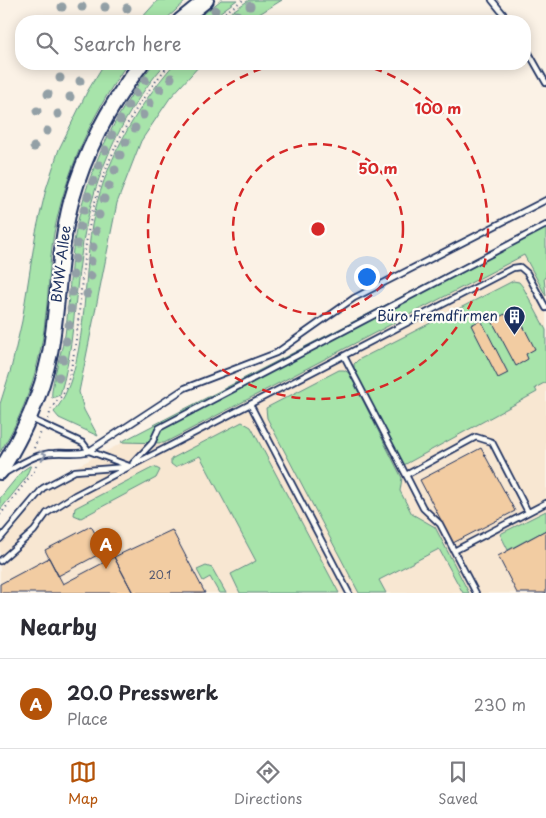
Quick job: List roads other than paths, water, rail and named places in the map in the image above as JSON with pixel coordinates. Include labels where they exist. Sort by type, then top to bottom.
[{"type":"main road","points":[[187,15],[206,0]]},
{"type":"main road","name":"BMW-Allee","points":[[0,474],[30,418],[50,352],[64,234],[75,188],[91,144],[106,116],[137,70]]},
{"type":"lane","points":[[492,0],[504,15]]},
{"type":"lane","points":[[531,57],[546,83]]},
{"type":"lane","points":[[0,474],[35,457],[54,453],[78,455],[89,451],[185,388],[276,353],[354,298],[546,200]]},
{"type":"lane","points":[[0,539],[43,488],[75,471],[130,467],[152,443],[159,428],[546,225]]},
{"type":"lane","points":[[0,561],[34,531],[47,513],[75,495],[520,266],[527,272],[546,308]]},
{"type":"lane","points":[[344,356],[424,508],[440,524],[476,593]]},
{"type":"lane","points":[[250,404],[349,593]]},
{"type":"lane","points":[[30,418],[84,444],[89,451],[130,467]]},
{"type":"lane","points":[[406,475],[476,437],[492,442],[528,512]]},
{"type":"lane","points":[[454,551],[546,503]]},
{"type":"place","name":"Büro Fremdfirmen","points":[[514,335]]},
{"type":"place","name":"20.0 Presswerk","points":[[106,569]]}]
